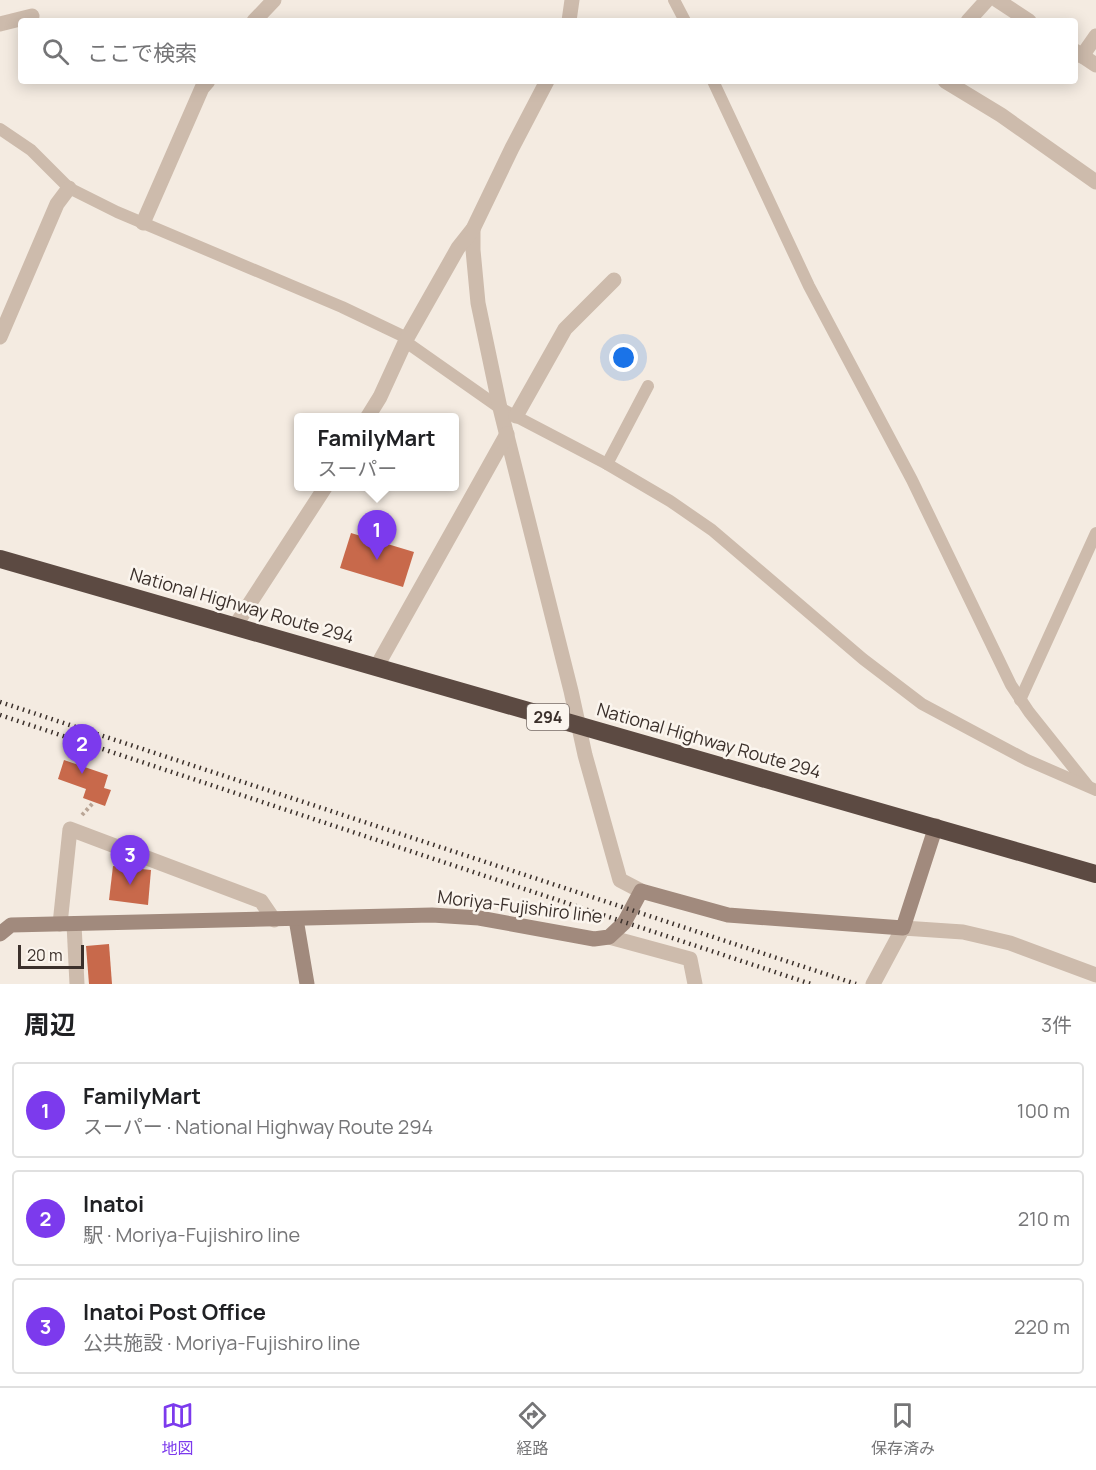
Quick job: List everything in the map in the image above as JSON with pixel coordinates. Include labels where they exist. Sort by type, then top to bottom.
[{"type":"highway","name":"National Highway Route 294","points":[[0,559],[1096,873]]},
{"type":"main road","points":[[641,891],[728,915],[903,928],[936,826]]},
{"type":"main road","name":"Moriya-Fujishiro line","points":[[4,927],[432,915],[479,918],[594,939],[609,937],[624,923],[641,891]]},
{"type":"main road","points":[[296,919],[306,984]]},
{"type":"street","points":[[257,18],[274,0]]},
{"type":"street","points":[[569,18],[572,0]]},
{"type":"street","points":[[971,18],[987,0]]},
{"type":"street","points":[[997,0],[1024,18]]},
{"type":"street","points":[[24,18],[32,16]]},
{"type":"street","points":[[0,24],[18,20]]},
{"type":"street","points":[[1096,36],[1079,53],[1096,65]]},
{"type":"street","points":[[143,223],[205,84]]},
{"type":"street","points":[[370,413],[407,340],[458,248],[473,229],[545,84]]},
{"type":"street","points":[[950,84],[1001,116],[1096,182]]},
{"type":"street","points":[[0,337],[57,204],[69,188]]},
{"type":"street","points":[[473,229],[472,250],[478,303],[500,408],[578,725],[620,880],[641,891]]},
{"type":"street","points":[[516,416],[565,329],[614,280]]},
{"type":"street","points":[[377,666],[507,434]]},
{"type":"street","points":[[235,626],[323,491]]},
{"type":"street","points":[[77,984],[67,924],[70,829],[261,901],[274,920]]},
{"type":"street","points":[[873,984],[903,928],[963,932],[1010,943],[1096,975]]},
{"type":"street","points":[[609,937],[690,959],[695,984]]},
{"type":"lane","points":[[674,0],[683,18]]},
{"type":"lane","points":[[714,84],[809,286],[912,480],[1011,685],[1020,700],[1092,789]]},
{"type":"lane","points":[[0,129],[30,150],[69,188],[82,196],[342,307],[407,340],[500,408],[607,464],[670,501],[712,530],[863,658],[922,704],[1027,760],[1092,789]]},
{"type":"lane","points":[[607,464],[648,386]]},
{"type":"lane","points":[[1020,700],[1096,533]]},
{"type":"building","points":[[351,533],[414,552],[403,587],[340,568]]},
{"type":"building","points":[[64,760],[108,775],[104,788],[111,790],[105,806],[83,798],[86,789],[58,779]]},
{"type":"building","points":[[113,866],[151,870],[148,905],[109,900]]},
{"type":"building","points":[[109,944],[112,984],[89,984],[86,946]]},
{"type":"railway","points":[[0,702],[856,984]]},
{"type":"railway","points":[[0,715],[811,984]]},
{"type":"place","name":"FamilyMart","points":[[377,560]]},
{"type":"place","name":"Inatoi","points":[[82,774]]},
{"type":"place","name":"Inatoi Post Office","points":[[130,885]]}]
